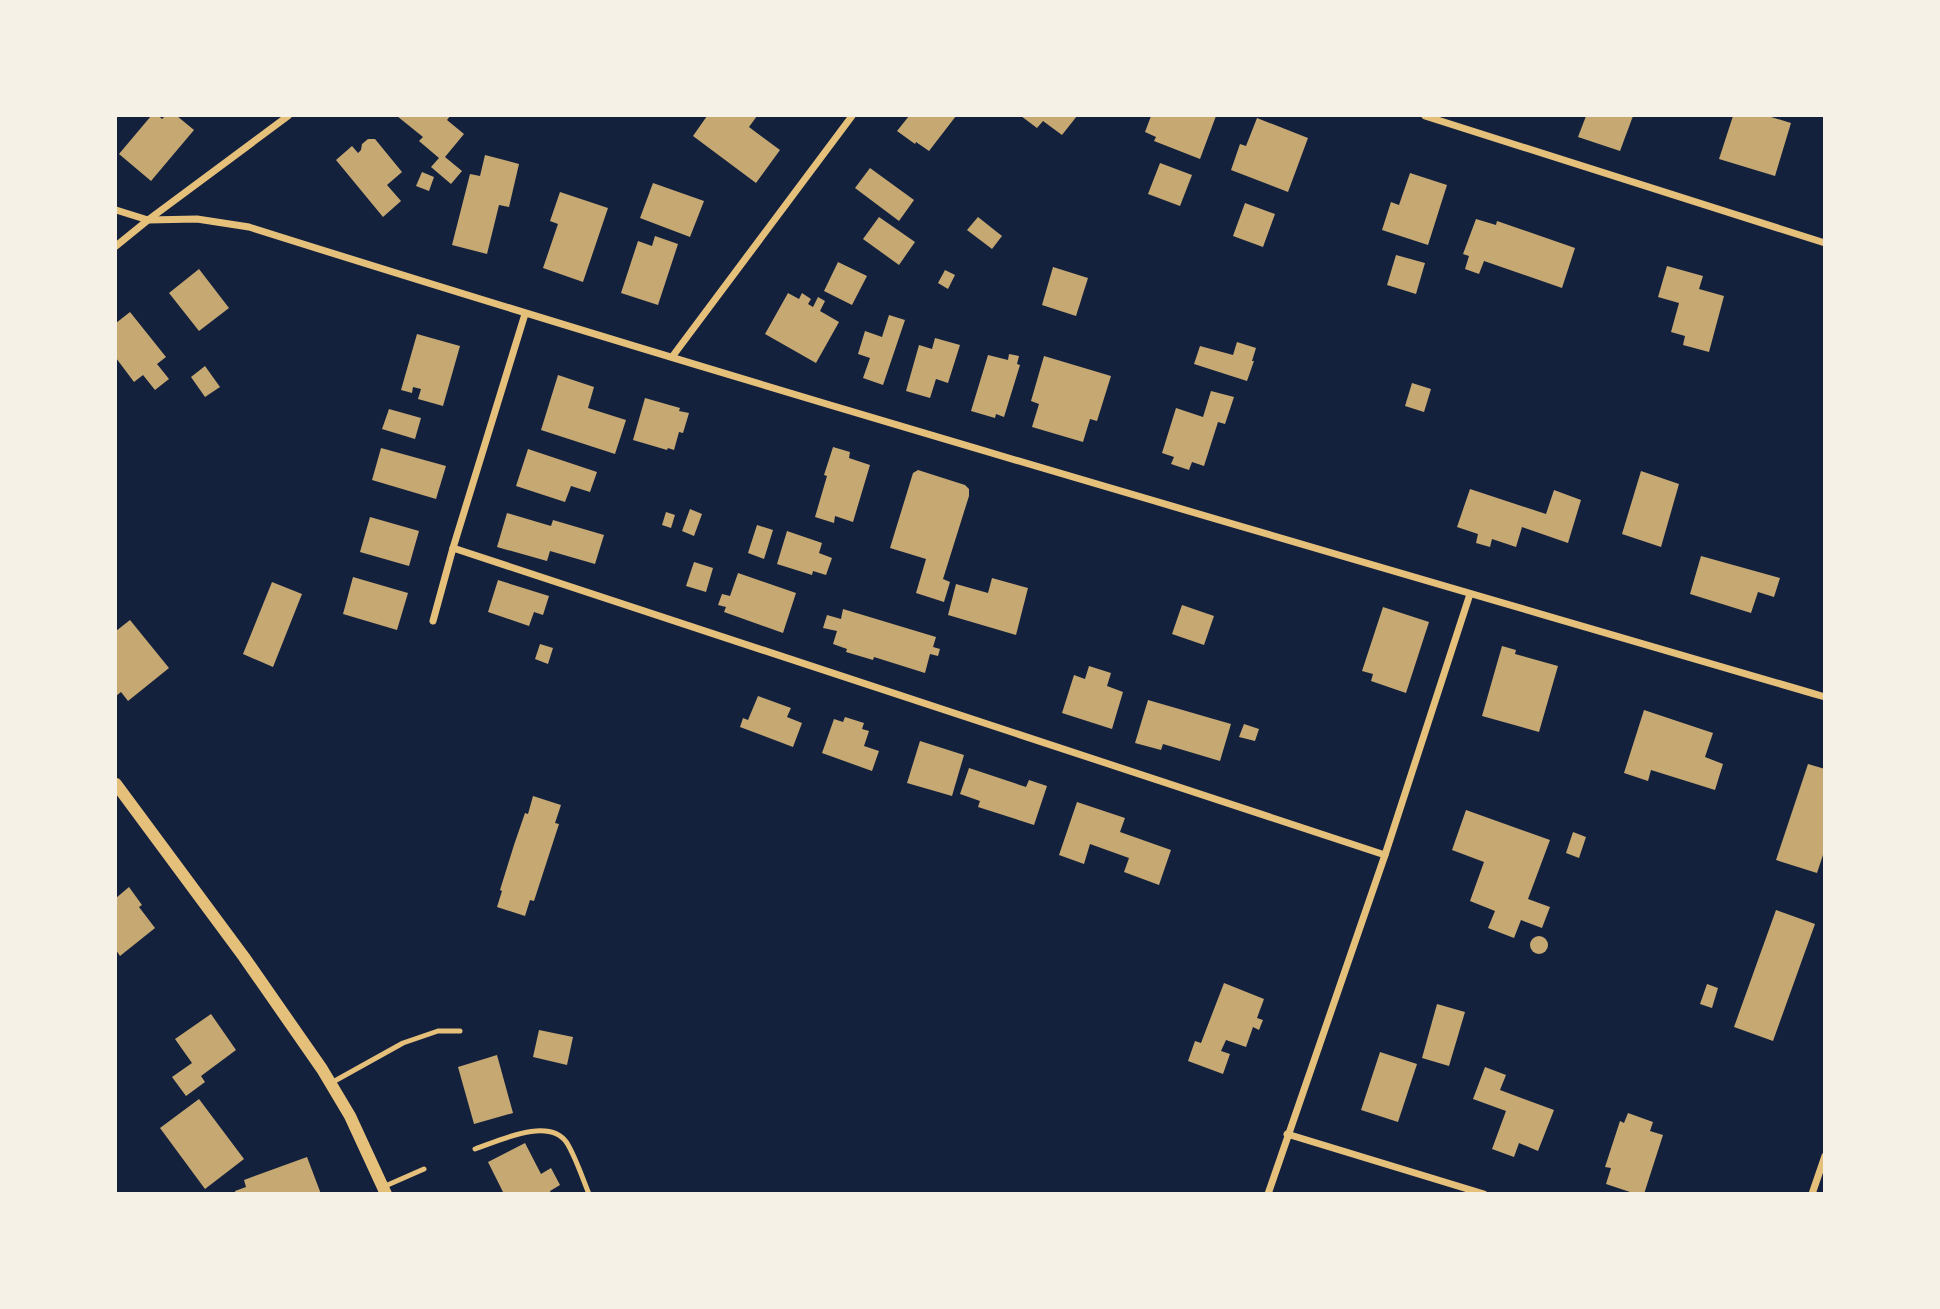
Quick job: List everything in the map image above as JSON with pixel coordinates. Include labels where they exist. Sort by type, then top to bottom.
[{"type":"street","points":[[116,246],[148,219],[288,116]]},
{"type":"street","points":[[672,357],[852,116]]},
{"type":"street","points":[[1425,116],[1825,243]]},
{"type":"street","points":[[116,210],[148,219],[197,219],[249,227],[525,314],[1825,697]]},
{"type":"street","points":[[433,621],[525,314]]},
{"type":"street","points":[[453,548],[1385,855]]},
{"type":"street","points":[[1268,1194],[1385,855],[1470,594]]},
{"type":"street","points":[[116,784],[244,957],[331,1083],[351,1116],[385,1190]]},
{"type":"street","points":[[1287,1134],[1484,1194]]},
{"type":"street","points":[[1812,1194],[1825,1156]]},
{"type":"lane","points":[[331,1083],[403,1043],[438,1031],[460,1031]]},
{"type":"lane","points":[[475,1149],[531,1131],[556,1134],[566,1141],[589,1194]]},
{"type":"lane","points":[[385,1190],[424,1169]]},
{"type":"building","points":[[151,116],[159,116],[162,119],[165,116],[177,116],[194,130],[151,181],[119,154]]},
{"type":"building","points":[[397,116],[450,116],[447,120],[464,134],[445,157],[462,171],[451,184],[431,167],[439,158],[419,141],[423,137]]},
{"type":"building","points":[[707,116],[757,116],[749,127],[780,150],[756,183],[693,136]]},
{"type":"building","points":[[909,116],[956,116],[929,151],[897,131]]},
{"type":"building","points":[[1021,116],[1077,116],[1062,135],[1043,121],[1037,128]]},
{"type":"building","points":[[1151,116],[1216,116],[1200,159],[1154,141],[1156,137],[1145,132]]},
{"type":"building","points":[[1586,116],[1633,116],[1620,151],[1578,137]]},
{"type":"building","points":[[1733,116],[1768,116],[1791,123],[1775,176],[1719,159]]},
{"type":"building","points":[[1257,118],[1308,138],[1288,192],[1231,170],[1240,144],[1246,146]]},
{"type":"building","points":[[368,139],[375,139],[402,172],[387,185],[401,201],[383,217],[336,160],[352,146],[358,153]]},
{"type":"building","points":[[485,155],[519,164],[509,207],[499,205],[487,254],[452,245],[470,174],[480,176]]},
{"type":"building","points":[[1160,163],[1192,175],[1180,206],[1148,194]]},
{"type":"building","points":[[870,168],[914,200],[899,221],[855,188]]},
{"type":"building","points":[[422,172],[434,177],[429,191],[416,186]]},
{"type":"building","points":[[1410,173],[1447,185],[1428,245],[1382,230],[1391,202],[1399,205]]},
{"type":"building","points":[[653,183],[704,201],[690,237],[640,218]]},
{"type":"building","points":[[560,192],[608,208],[583,282],[543,268],[558,224],[550,221]]},
{"type":"building","points":[[1245,203],[1275,214],[1263,247],[1233,236]]},
{"type":"building","points":[[879,217],[915,242],[899,265],[863,239]]},
{"type":"building","points":[[978,217],[1002,236],[992,249],[967,230]]},
{"type":"building","points":[[1476,219],[1496,225],[1497,221],[1575,248],[1562,288],[1484,261],[1479,274],[1465,269],[1469,256],[1463,254]]},
{"type":"building","points":[[655,236],[678,244],[658,305],[621,293],[638,241],[652,246]]},
{"type":"building","points":[[1396,255],[1425,263],[1416,294],[1387,285]]},
{"type":"building","points":[[838,262],[867,276],[852,305],[824,291]]},
{"type":"building","points":[[1667,266],[1703,276],[1699,289],[1724,296],[1709,352],[1683,345],[1685,336],[1671,332],[1679,303],[1658,297]]},
{"type":"building","points":[[1053,267],[1088,278],[1076,316],[1042,305]]},
{"type":"building","points":[[199,269],[229,308],[199,331],[169,293]]},
{"type":"building","points":[[945,270],[955,275],[948,289],[938,283]]},
{"type":"building","points":[[788,293],[799,299],[802,293],[811,299],[808,304],[813,307],[818,297],[825,301],[820,311],[839,322],[816,363],[765,334]]},
{"type":"building","points":[[130,312],[166,357],[157,364],[169,379],[155,390],[143,375],[134,382],[116,358],[116,323]]},
{"type":"building","points":[[889,315],[905,320],[883,385],[863,378],[870,358],[858,354],[865,331],[882,337]]},
{"type":"building","points":[[417,334],[460,346],[443,406],[418,399],[421,389],[413,387],[412,393],[401,390]]},
{"type":"building","points":[[935,338],[960,345],[948,383],[936,379],[930,398],[906,391],[919,345],[932,349]]},
{"type":"building","points":[[1237,342],[1256,348],[1247,381],[1194,364],[1200,346],[1233,355]]},
{"type":"building","points":[[1009,354],[1019,356],[1017,364],[1020,365],[1004,417],[996,414],[995,418],[971,411],[988,355],[1008,360]]},
{"type":"building","points":[[1044,356],[1111,376],[1097,421],[1090,419],[1083,442],[1032,427],[1039,404],[1031,401]]},
{"type":"building","points":[[205,366],[220,387],[205,397],[191,377]]},
{"type":"building","points":[[558,375],[594,387],[588,408],[626,420],[615,454],[541,430]]},
{"type":"building","points":[[1412,383],[1431,389],[1424,412],[1405,406]]},
{"type":"building","points":[[1211,391],[1234,397],[1225,424],[1218,422],[1204,466],[1192,462],[1189,470],[1171,464],[1174,457],[1162,453],[1176,408],[1203,417]]},
{"type":"building","points":[[645,398],[689,413],[683,433],[679,432],[674,450],[633,440]]},
{"type":"building","points":[[389,409],[421,418],[415,439],[382,429]]},
{"type":"building","points":[[833,447],[850,452],[849,458],[870,465],[853,522],[835,516],[834,523],[815,517]]},
{"type":"building","points":[[381,448],[446,466],[436,499],[372,480]]},
{"type":"building","points":[[528,449],[597,472],[590,492],[571,486],[565,502],[516,486]]},
{"type":"building","points":[[918,470],[965,485],[969,489],[943,579],[950,582],[944,602],[916,593],[926,559],[890,548],[913,473]]},
{"type":"building","points":[[1641,471],[1679,484],[1661,547],[1622,534]]},
{"type":"building","points":[[1470,489],[1546,514],[1554,490],[1581,500],[1568,543],[1522,527],[1516,547],[1492,539],[1490,547],[1476,543],[1478,534],[1457,527]]},
{"type":"building","points":[[690,509],[702,514],[694,536],[682,531]]},
{"type":"building","points":[[666,512],[675,515],[671,528],[662,525]]},
{"type":"building","points":[[507,513],[551,526],[553,520],[604,535],[595,564],[550,551],[547,561],[497,547]]},
{"type":"building","points":[[370,517],[419,531],[409,566],[360,552]]},
{"type":"building","points":[[757,525],[773,530],[764,559],[748,553]]},
{"type":"building","points":[[787,531],[822,543],[819,553],[832,558],[826,575],[813,571],[812,575],[777,564]]},
{"type":"building","points":[[1701,556],[1780,578],[1774,597],[1758,592],[1751,613],[1690,594]]},
{"type":"building","points":[[694,562],[713,568],[706,592],[686,586]]},
{"type":"building","points":[[738,573],[796,593],[783,633],[724,612],[726,607],[718,605],[722,594],[730,596]]},
{"type":"building","points":[[353,577],[408,593],[397,630],[343,614]]},
{"type":"building","points":[[992,578],[1028,588],[1016,635],[948,615],[956,584],[988,593]]},
{"type":"building","points":[[498,580],[549,596],[543,615],[534,612],[529,626],[488,612]]},
{"type":"building","points":[[272,582],[302,594],[273,667],[243,654]]},
{"type":"building","points":[[1182,605],[1214,616],[1204,645],[1172,634]]},
{"type":"building","points":[[1383,607],[1429,622],[1406,693],[1371,681],[1373,674],[1362,671]]},
{"type":"building","points":[[843,609],[936,637],[933,647],[940,649],[938,656],[930,654],[925,673],[874,657],[873,660],[846,652],[847,649],[833,644],[837,631],[823,628],[827,615],[841,619]]},
{"type":"building","points":[[130,620],[169,668],[128,701],[121,692],[116,696],[116,631]]},
{"type":"building","points":[[540,644],[553,648],[548,664],[535,659]]},
{"type":"building","points":[[1502,646],[1516,650],[1515,654],[1558,666],[1539,732],[1482,716]]},
{"type":"building","points":[[1089,666],[1111,673],[1107,686],[1123,692],[1112,729],[1062,713],[1074,675],[1085,679]]},
{"type":"building","points":[[758,696],[791,708],[787,717],[802,723],[793,747],[740,727],[743,718],[748,720]]},
{"type":"building","points":[[1148,700],[1231,724],[1220,761],[1163,744],[1161,750],[1135,743]]},
{"type":"building","points":[[1644,710],[1713,733],[1705,757],[1723,764],[1715,790],[1651,770],[1648,781],[1624,773]]},
{"type":"building","points":[[845,717],[864,723],[862,729],[869,731],[864,746],[879,751],[872,771],[822,753],[834,719],[843,722]]},
{"type":"building","points":[[1244,724],[1259,729],[1255,741],[1239,737]]},
{"type":"building","points":[[920,741],[964,755],[952,796],[907,783]]},
{"type":"building","points":[[1808,764],[1825,769],[1825,849],[1817,873],[1776,860]]},
{"type":"building","points":[[969,768],[1026,787],[1029,780],[1047,786],[1034,825],[978,807],[980,801],[960,794]]},
{"type":"building","points":[[533,796],[561,805],[555,823],[559,824],[534,901],[530,900],[525,916],[497,907],[514,845]]},
{"type":"building","points":[[1077,802],[1125,818],[1120,832],[1171,850],[1159,885],[1124,872],[1129,858],[1090,844],[1084,864],[1059,855]]},
{"type":"building","points":[[1466,810],[1550,840],[1528,899],[1550,907],[1542,928],[1521,920],[1514,938],[1488,928],[1495,911],[1470,901],[1484,862],[1452,850]]},
{"type":"building","points":[[1573,832],[1586,837],[1579,858],[1566,853]]},
{"type":"building","points":[[129,887],[142,905],[139,907],[155,928],[120,956],[116,950],[116,898]]},
{"type":"building","points":[[1776,910],[1815,924],[1773,1041],[1734,1027]]},
{"type":"building","points":[[1539,936],[1545,939],[1548,945],[1545,951],[1539,954],[1533,951],[1530,945],[1533,939]]},
{"type":"building","points":[[1224,983],[1264,999],[1257,1018],[1263,1020],[1259,1030],[1253,1027],[1246,1047],[1226,1040],[1221,1051],[1230,1054],[1223,1074],[1188,1061],[1195,1041],[1201,1043]]},
{"type":"building","points":[[1707,984],[1718,988],[1712,1008],[1700,1004]]},
{"type":"building","points":[[1437,1004],[1465,1012],[1449,1066],[1422,1058]]},
{"type":"building","points":[[211,1014],[236,1050],[201,1076],[205,1082],[186,1096],[172,1077],[192,1063],[175,1039]]},
{"type":"building","points":[[539,1030],[573,1037],[567,1065],[533,1057]]},
{"type":"building","points":[[1380,1052],[1417,1064],[1398,1122],[1361,1110]]},
{"type":"building","points":[[497,1055],[513,1113],[474,1124],[458,1067]]},
{"type":"building","points":[[1485,1067],[1506,1075],[1500,1090],[1554,1110],[1538,1151],[1519,1143],[1514,1157],[1492,1149],[1506,1111],[1473,1099]]},
{"type":"building","points":[[199,1099],[244,1159],[205,1189],[160,1128]]},
{"type":"building","points":[[1628,1113],[1653,1122],[1650,1131],[1663,1135],[1644,1194],[1606,1184],[1611,1168],[1605,1167],[1620,1121],[1624,1123]]},
{"type":"building","points":[[525,1143],[541,1174],[551,1168],[560,1185],[550,1191],[551,1194],[504,1194],[488,1162]]},
{"type":"building","points":[[307,1157],[321,1194],[236,1194],[235,1191],[246,1187],[244,1180]]}]
